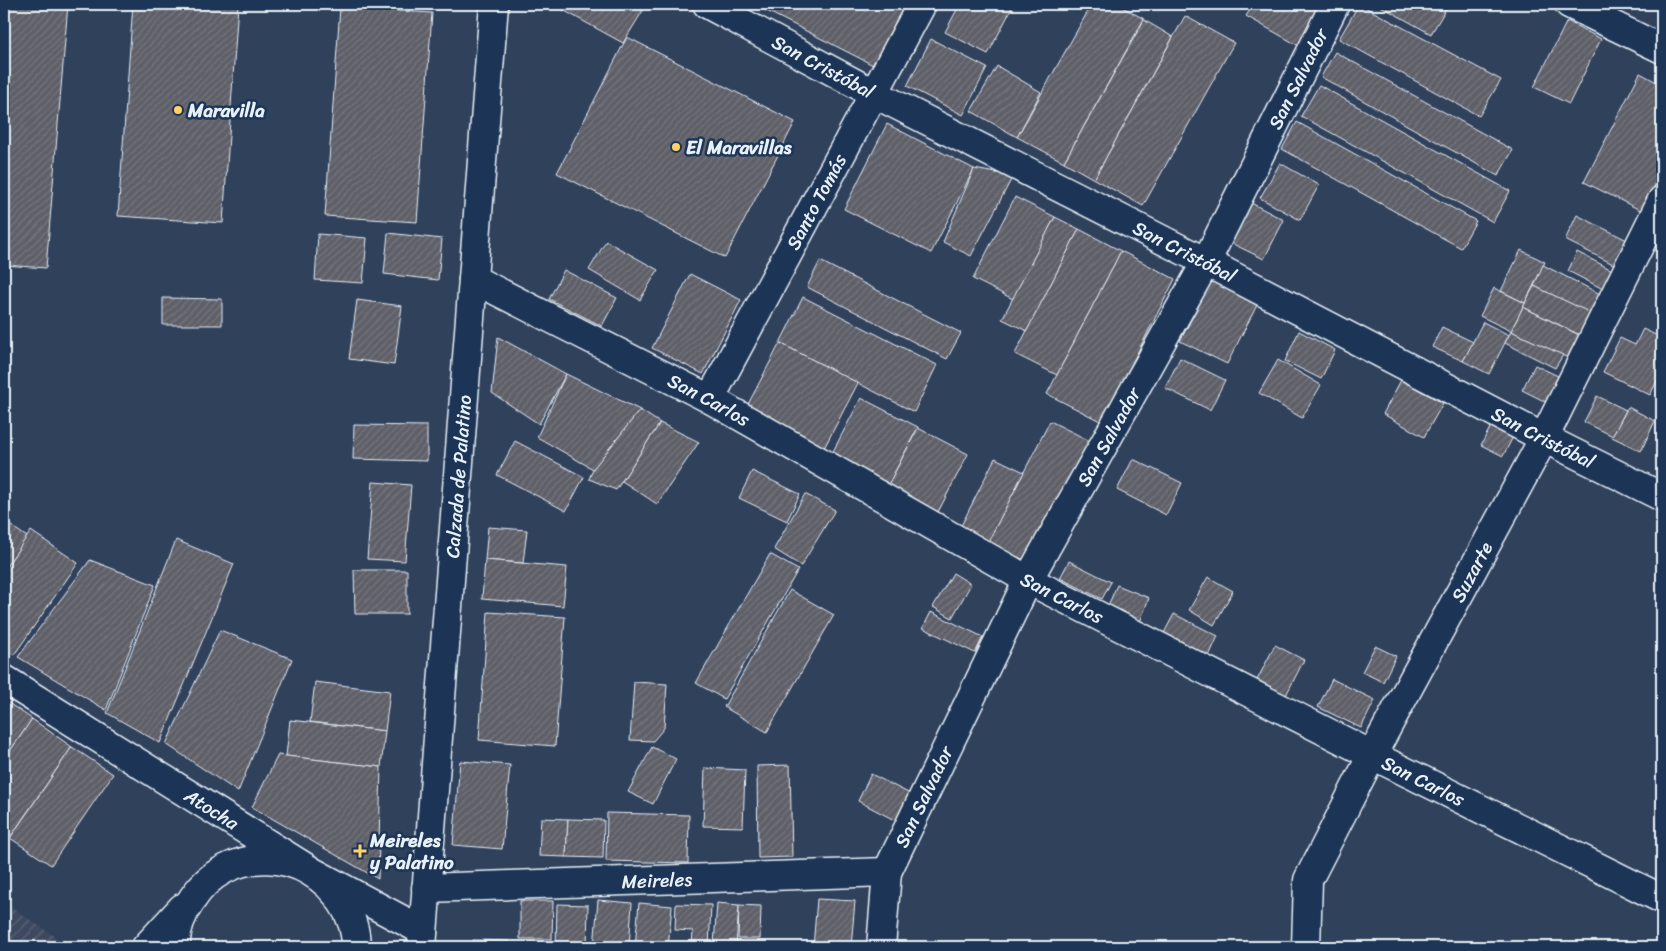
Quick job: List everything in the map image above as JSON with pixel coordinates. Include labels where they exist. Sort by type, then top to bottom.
[{"type":"street","name":"Calzada de Palatino","points":[[422,939],[494,4]]},
{"type":"street","name":"San Cristóbal","points":[[707,4],[875,94],[1662,497]]},
{"type":"street","name":"Santo Tomás","points":[[710,399],[922,4]]},
{"type":"street","name":"San Salvador","points":[[888,872],[1028,580],[1206,262],[1335,4]]},
{"type":"street","points":[[1569,4],[1662,49]]},
{"type":"street","name":"Suzarte","points":[[1306,947],[1308,880],[1372,755],[1544,438],[1662,200]]},
{"type":"street","name":"San Carlos","points":[[473,278],[710,399],[1028,580],[1372,755],[1662,899]]},
{"type":"street","name":"Atocha","points":[[4,679],[422,939]]},
{"type":"street","points":[[146,947],[197,890],[245,830]]},
{"type":"street","points":[[176,947],[183,913],[197,890],[216,873],[239,863],[264,858],[290,862],[313,872],[334,890],[349,913],[356,939],[356,947]]},
{"type":"street","points":[[881,947],[888,872]]},
{"type":"street","name":"Meireles","points":[[426,888],[888,872]]},
{"type":"shaded area","points":[[4,902],[63,942],[58,947],[4,947]]},
{"type":"building","points":[[4,4],[68,4],[46,268],[4,265]]},
{"type":"building","name":"Maravilla","points":[[133,4],[238,4],[223,223],[118,216]]},
{"type":"building","points":[[552,4],[647,4],[623,43]]},
{"type":"building","points":[[753,4],[905,4],[873,65]]},
{"type":"building","points":[[960,4],[1014,4],[988,54],[945,32]]},
{"type":"building","points":[[1092,4],[1117,4],[1144,19],[1064,162],[1017,137]]},
{"type":"building","points":[[1200,4],[1211,4],[1209,9]]},
{"type":"building","points":[[1254,4],[1314,4],[1321,7],[1299,46],[1246,16]]},
{"type":"building","points":[[1359,4],[1501,80],[1479,116],[1339,39]]},
{"type":"building","points":[[1377,4],[1449,4],[1431,34]]},
{"type":"building","points":[[340,7],[432,13],[417,222],[325,216]]},
{"type":"building","points":[[1185,16],[1234,43],[1143,206],[1094,179]]},
{"type":"building","points":[[1144,20],[1173,37],[1094,179],[1064,162]]},
{"type":"building","points":[[1567,21],[1601,39],[1569,104],[1534,87]]},
{"type":"building","name":"El Maravillas","points":[[627,37],[795,122],[725,258],[557,173]]},
{"type":"building","points":[[931,39],[987,68],[963,115],[907,86]]},
{"type":"building","points":[[1335,52],[1513,150],[1498,176],[1321,77]]},
{"type":"building","points":[[997,66],[1041,92],[1017,137],[971,111]]},
{"type":"building","points":[[1640,73],[1662,85],[1662,171],[1642,211],[1584,182]]},
{"type":"building","points":[[1319,85],[1510,191],[1493,222],[1301,116]]},
{"type":"building","points":[[1297,122],[1476,221],[1461,248],[1282,149]]},
{"type":"building","points":[[887,124],[974,169],[931,253],[844,209]]},
{"type":"building","points":[[1280,163],[1319,185],[1300,220],[1260,198]]},
{"type":"building","points":[[974,169],[1013,176],[971,256],[943,242]]},
{"type":"building","points":[[1015,197],[1055,217],[1013,299],[973,279]]},
{"type":"building","points":[[1251,203],[1284,220],[1264,259],[1231,243]]},
{"type":"building","points":[[1577,215],[1633,243],[1621,268],[1565,240]]},
{"type":"building","points":[[1055,217],[1079,229],[1027,331],[1002,319]]},
{"type":"building","points":[[1079,229],[1121,251],[1057,375],[1015,354]]},
{"type":"building","points":[[388,233],[442,239],[438,280],[384,274]]},
{"type":"building","points":[[318,234],[367,238],[363,283],[315,280]]},
{"type":"building","points":[[606,241],[658,270],[640,300],[589,270]]},
{"type":"building","points":[[1521,250],[1545,262],[1525,303],[1501,291]]},
{"type":"building","points":[[1121,251],[1175,279],[1102,422],[1047,394]]},
{"type":"building","points":[[1577,252],[1616,272],[1607,291],[1568,271]]},
{"type":"building","points":[[820,261],[961,333],[947,359],[807,287]]},
{"type":"building","points":[[1543,265],[1606,297],[1596,316],[1534,286]]},
{"type":"building","points":[[564,270],[617,298],[602,326],[549,299]]},
{"type":"building","points":[[690,274],[741,300],[703,374],[652,348]]},
{"type":"building","points":[[1212,280],[1258,303],[1227,364],[1180,341]]},
{"type":"building","points":[[1534,286],[1591,313],[1580,335],[1523,307]]},
{"type":"building","points":[[1494,288],[1525,303],[1511,331],[1480,316]]},
{"type":"building","points":[[803,297],[937,365],[914,412],[780,343]]},
{"type":"building","points":[[163,298],[222,299],[222,325],[163,325]]},
{"type":"building","points":[[357,300],[402,306],[394,365],[349,359]]},
{"type":"building","points":[[1523,307],[1579,335],[1568,358],[1511,331]]},
{"type":"building","points":[[1483,322],[1509,335],[1489,374],[1463,361]]},
{"type":"building","points":[[1442,327],[1473,342],[1463,361],[1432,347]]},
{"type":"building","points":[[1643,329],[1662,338],[1662,383],[1657,381],[1650,395],[1603,372],[1620,338],[1635,345]]},
{"type":"building","points":[[1299,331],[1335,350],[1321,379],[1285,361]]},
{"type":"building","points":[[1511,331],[1563,355],[1555,368],[1505,343]]},
{"type":"building","points":[[498,337],[566,374],[539,424],[492,393]]},
{"type":"building","points":[[780,343],[858,383],[822,452],[744,412]]},
{"type":"building","points":[[1180,358],[1225,380],[1210,410],[1165,388]]},
{"type":"building","points":[[1278,360],[1321,385],[1302,418],[1259,393]]},
{"type":"building","points":[[1535,365],[1562,378],[1548,403],[1522,390]]},
{"type":"building","points":[[566,374],[640,410],[593,469],[537,437]]},
{"type":"building","points":[[1401,380],[1443,403],[1424,437],[1383,414]]},
{"type":"building","points":[[1597,396],[1626,410],[1613,436],[1584,422]]},
{"type":"building","points":[[861,398],[918,427],[885,491],[828,461]]},
{"type":"building","points":[[1628,407],[1655,421],[1641,451],[1612,437]]},
{"type":"building","points":[[640,410],[660,423],[616,490],[589,479],[593,469]]},
{"type":"building","points":[[1050,421],[1092,442],[1030,563],[988,542]]},
{"type":"building","points":[[660,423],[699,442],[657,504],[622,481]]},
{"type":"building","points":[[354,425],[427,426],[427,461],[353,459]]},
{"type":"building","points":[[1491,426],[1513,437],[1503,456],[1481,445]]},
{"type":"building","points":[[918,428],[968,454],[936,516],[885,491]]},
{"type":"building","points":[[515,441],[584,477],[566,511],[497,475]]},
{"type":"building","points":[[995,458],[1024,472],[988,542],[960,528]]},
{"type":"building","points":[[1133,459],[1182,483],[1166,515],[1117,490]]},
{"type":"building","points":[[752,471],[800,494],[787,521],[739,498]]},
{"type":"building","points":[[373,482],[411,485],[405,561],[367,559]]},
{"type":"building","points":[[805,494],[835,510],[801,566],[774,549]]},
{"type":"building","points":[[4,521],[27,537],[4,570]]},
{"type":"building","points":[[488,527],[527,530],[523,563],[485,560]]},
{"type":"building","points":[[31,531],[78,563],[14,655],[4,648],[4,570]]},
{"type":"building","points":[[176,540],[234,564],[160,743],[107,713]]},
{"type":"building","points":[[770,554],[798,570],[724,699],[696,683]]},
{"type":"building","points":[[90,560],[155,585],[106,710],[18,657]]},
{"type":"building","points":[[485,560],[567,567],[563,606],[482,599]]},
{"type":"building","points":[[1069,561],[1111,582],[1102,599],[1060,578]]},
{"type":"building","points":[[354,570],[407,570],[407,614],[355,614]]},
{"type":"building","points":[[953,573],[971,584],[952,618],[933,607]]},
{"type":"building","points":[[1208,577],[1233,591],[1214,625],[1189,610]]},
{"type":"building","points":[[1117,585],[1149,598],[1140,622],[1107,608]]},
{"type":"building","points":[[790,590],[834,615],[767,732],[724,707]]},
{"type":"building","points":[[488,612],[565,617],[555,746],[479,740]]},
{"type":"building","points":[[931,612],[983,637],[975,653],[923,628]]},
{"type":"building","points":[[1174,614],[1218,636],[1209,656],[1164,633]]},
{"type":"building","points":[[220,630],[292,659],[238,792],[166,744]]},
{"type":"building","points":[[1275,645],[1304,660],[1284,699],[1255,684]]},
{"type":"building","points":[[1375,646],[1396,656],[1383,682],[1362,672]]},
{"type":"building","points":[[1332,679],[1375,700],[1361,728],[1318,707]]},
{"type":"building","points":[[315,682],[390,691],[385,731],[310,722]]},
{"type":"building","points":[[634,682],[667,684],[664,728],[653,741],[630,740]]},
{"type":"building","points":[[4,700],[32,719],[4,760]]},
{"type":"building","points":[[32,719],[72,747],[11,836],[4,830],[4,760]]},
{"type":"building","points":[[290,720],[385,731],[381,767],[286,756]]},
{"type":"building","points":[[72,747],[113,774],[51,865],[10,838]]},
{"type":"building","points":[[652,747],[676,759],[653,804],[628,792]]},
{"type":"building","points":[[278,755],[381,767],[378,879],[252,807]]},
{"type":"building","points":[[460,761],[510,765],[502,849],[453,845]]},
{"type":"building","points":[[790,765],[792,857],[758,858],[757,766]]},
{"type":"building","points":[[705,768],[745,770],[743,827],[703,826]]},
{"type":"building","points":[[871,774],[918,798],[904,825],[858,801]]},
{"type":"building","points":[[607,813],[689,815],[688,863],[606,861]]},
{"type":"building","points":[[541,818],[568,819],[566,857],[539,856]]},
{"type":"building","points":[[568,819],[604,820],[603,858],[566,857]]},
{"type":"building","points":[[817,899],[855,901],[851,947],[813,947]]},
{"type":"building","points":[[598,900],[632,903],[629,947],[594,947]]},
{"type":"building","points":[[520,901],[553,901],[552,939],[520,939]]},
{"type":"building","points":[[639,903],[672,906],[668,947],[635,947]]},
{"type":"building","points":[[717,903],[739,905],[736,947],[714,945]]},
{"type":"building","points":[[557,904],[588,905],[587,947],[556,947]]},
{"type":"building","points":[[676,904],[711,905],[709,947],[692,947],[693,931],[675,930]]},
{"type":"building","points":[[739,905],[761,906],[760,939],[738,939]]},
{"type":"building","points":[[473,940],[509,941],[509,947],[472,947]]},
{"type":"place","name":"Maravilla","points":[[178,110]]},
{"type":"place","name":"El Maravillas","points":[[676,147]]},
{"type":"place","name":"Meireles y Palatino","points":[[360,851]]}]
